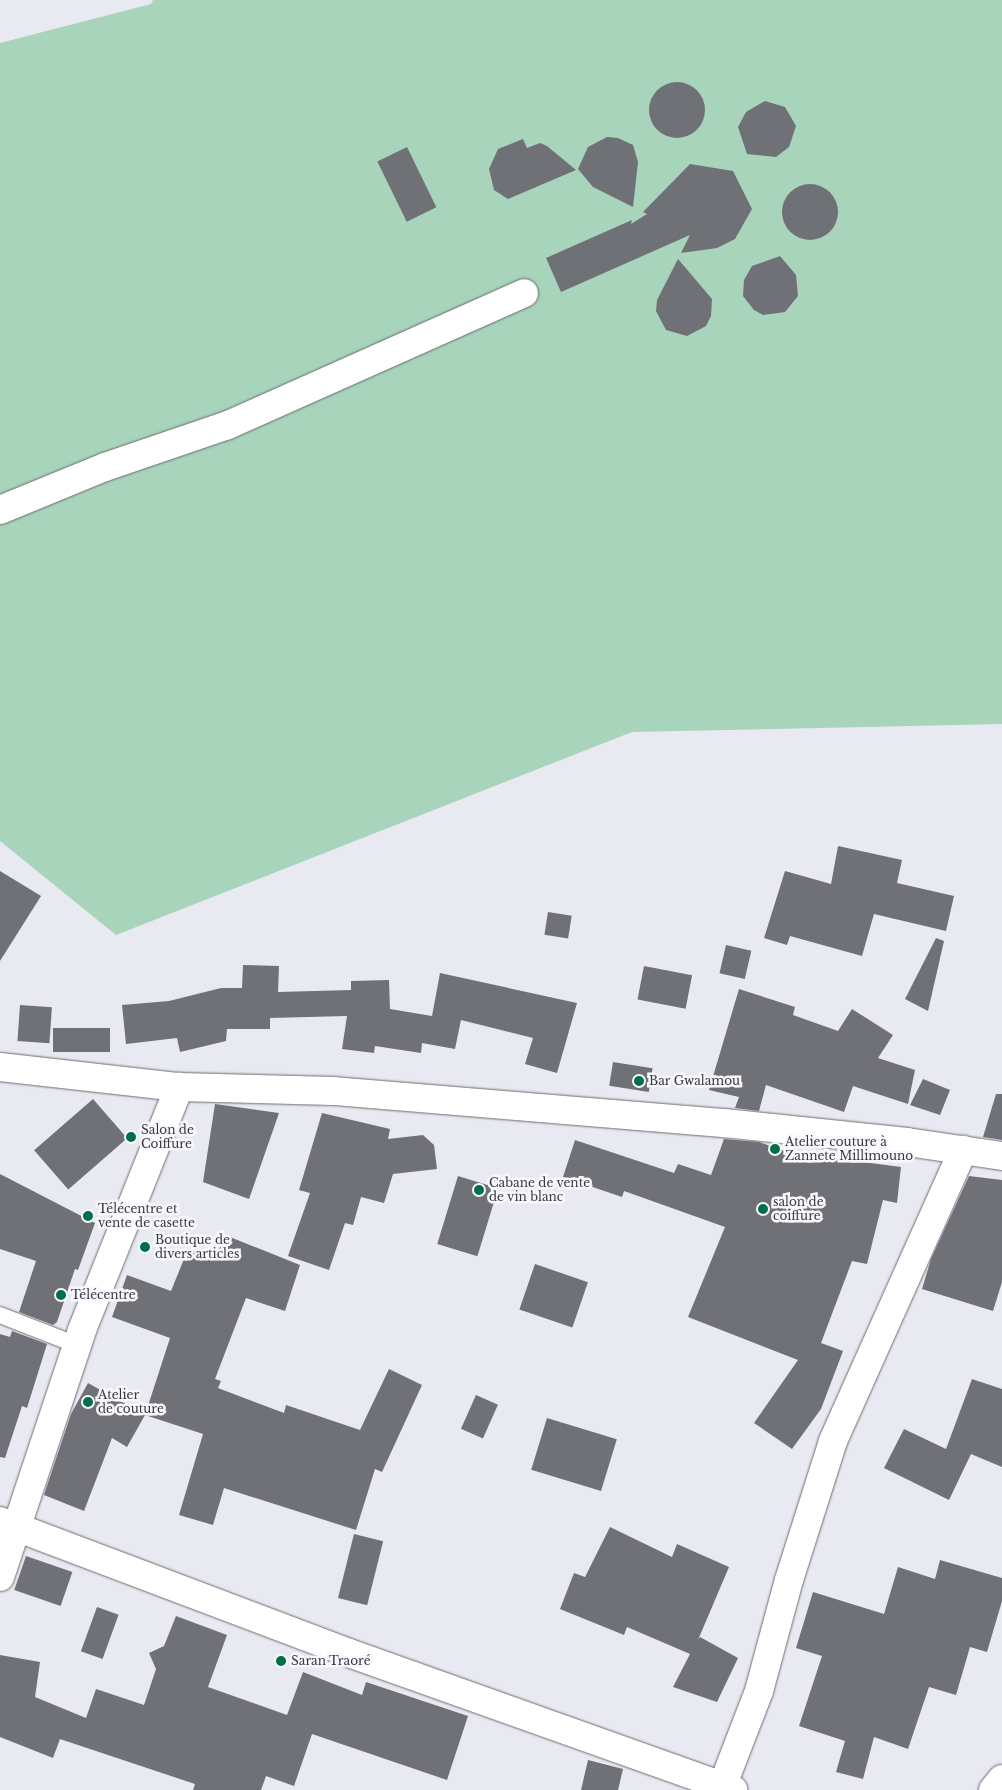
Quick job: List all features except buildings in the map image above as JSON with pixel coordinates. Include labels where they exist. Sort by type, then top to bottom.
[{"type":"street","points":[[0,510],[105,467],[228,425],[524,293]]},
{"type":"street","points":[[0,1067],[180,1087],[382,1095],[724,1123],[1002,1156]]},
{"type":"street","points":[[0,1576],[9,1525],[77,1345],[180,1087]]},
{"type":"street","points":[[9,1525],[349,1653],[728,1788],[759,1691],[789,1580],[833,1441],[963,1150]]},
{"type":"street","points":[[993,1790],[1002,1779]]},
{"type":"lane","points":[[0,1315],[77,1345]]},
{"type":"green space","points":[[153,0],[1002,0],[1002,724],[632,732],[116,935],[0,841],[0,43],[151,4]]},
{"type":"place","name":"Bar Gwalamou","points":[[639,1081]]},
{"type":"place","name":"Salon de Coiffure","points":[[131,1137]]},
{"type":"place","name":"Atelier couture à Zannete Millimouno","points":[[775,1149]]},
{"type":"place","name":"Cabane de vente de vin blanc","points":[[479,1190]]},
{"type":"place","name":"salon de coiffure","points":[[763,1209]]},
{"type":"place","name":"Télécentre et vente de casette","points":[[88,1216]]},
{"type":"place","name":"Boutique de divers articles","points":[[145,1247]]},
{"type":"place","name":"Télécentre","points":[[61,1295]]},
{"type":"place","name":"Atelier de couture","points":[[88,1402]]},
{"type":"place","name":"Saran Traoré","points":[[281,1661]]}]
